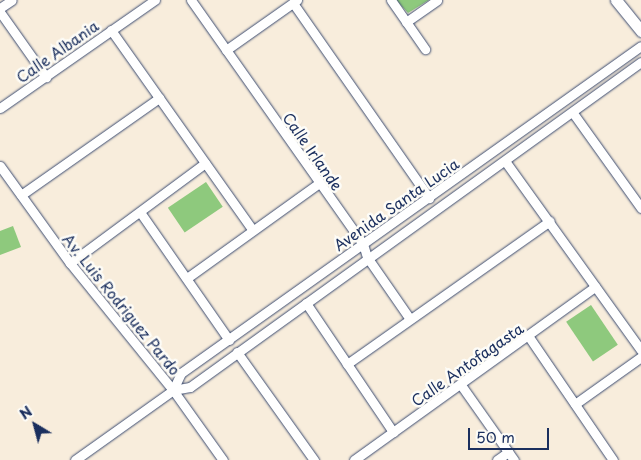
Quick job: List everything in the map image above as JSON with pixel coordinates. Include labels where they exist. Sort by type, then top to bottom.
[{"type":"street","points":[[12,0],[0,10],[46,77]]},
{"type":"street","name":"Calle Albania","points":[[0,108],[155,0]]},
{"type":"street","name":"Calle Irlande","points":[[191,0],[363,244],[367,257],[410,318]]},
{"type":"street","points":[[391,0],[425,48]]},
{"type":"street","points":[[406,22],[438,0]]},
{"type":"street","points":[[616,0],[641,31]]},
{"type":"street","points":[[226,50],[295,1],[429,198]]},
{"type":"street","points":[[111,30],[252,229]]},
{"type":"street","name":"Avenida Santa Lucia","points":[[173,390],[181,373],[641,46]]},
{"type":"street","name":"Avenida Santa Lucia","points":[[75,460],[173,390],[190,386],[367,257],[573,113],[641,62]]},
{"type":"street","points":[[21,195],[158,98]]},
{"type":"street","points":[[573,113],[641,208]]},
{"type":"street","points":[[505,161],[641,350]]},
{"type":"street","points":[[70,264],[205,163]]},
{"type":"street","name":"Av. Luis Rodriguez Pardo","points":[[0,166],[70,264],[173,390],[222,460]]},
{"type":"street","points":[[187,278],[252,229],[319,183]]},
{"type":"street","points":[[140,212],[229,340]]},
{"type":"street","points":[[347,364],[550,221]]},
{"type":"street","name":"Calle Antofagasta","points":[[354,460],[529,337],[595,287]]},
{"type":"street","points":[[306,303],[393,432]]},
{"type":"street","points":[[529,337],[613,460]]},
{"type":"street","points":[[237,352],[314,460]]},
{"type":"street","points":[[575,404],[641,357]]},
{"type":"street","points":[[461,385],[511,456],[497,460]]},
{"type":"green space","points":[[396,0],[429,0],[408,13]]},
{"type":"green space","points":[[206,182],[223,207],[185,233],[168,208]]},
{"type":"green space","points":[[13,226],[21,247],[0,255],[0,231]]},
{"type":"green space","points":[[591,305],[618,345],[593,362],[566,322]]}]
